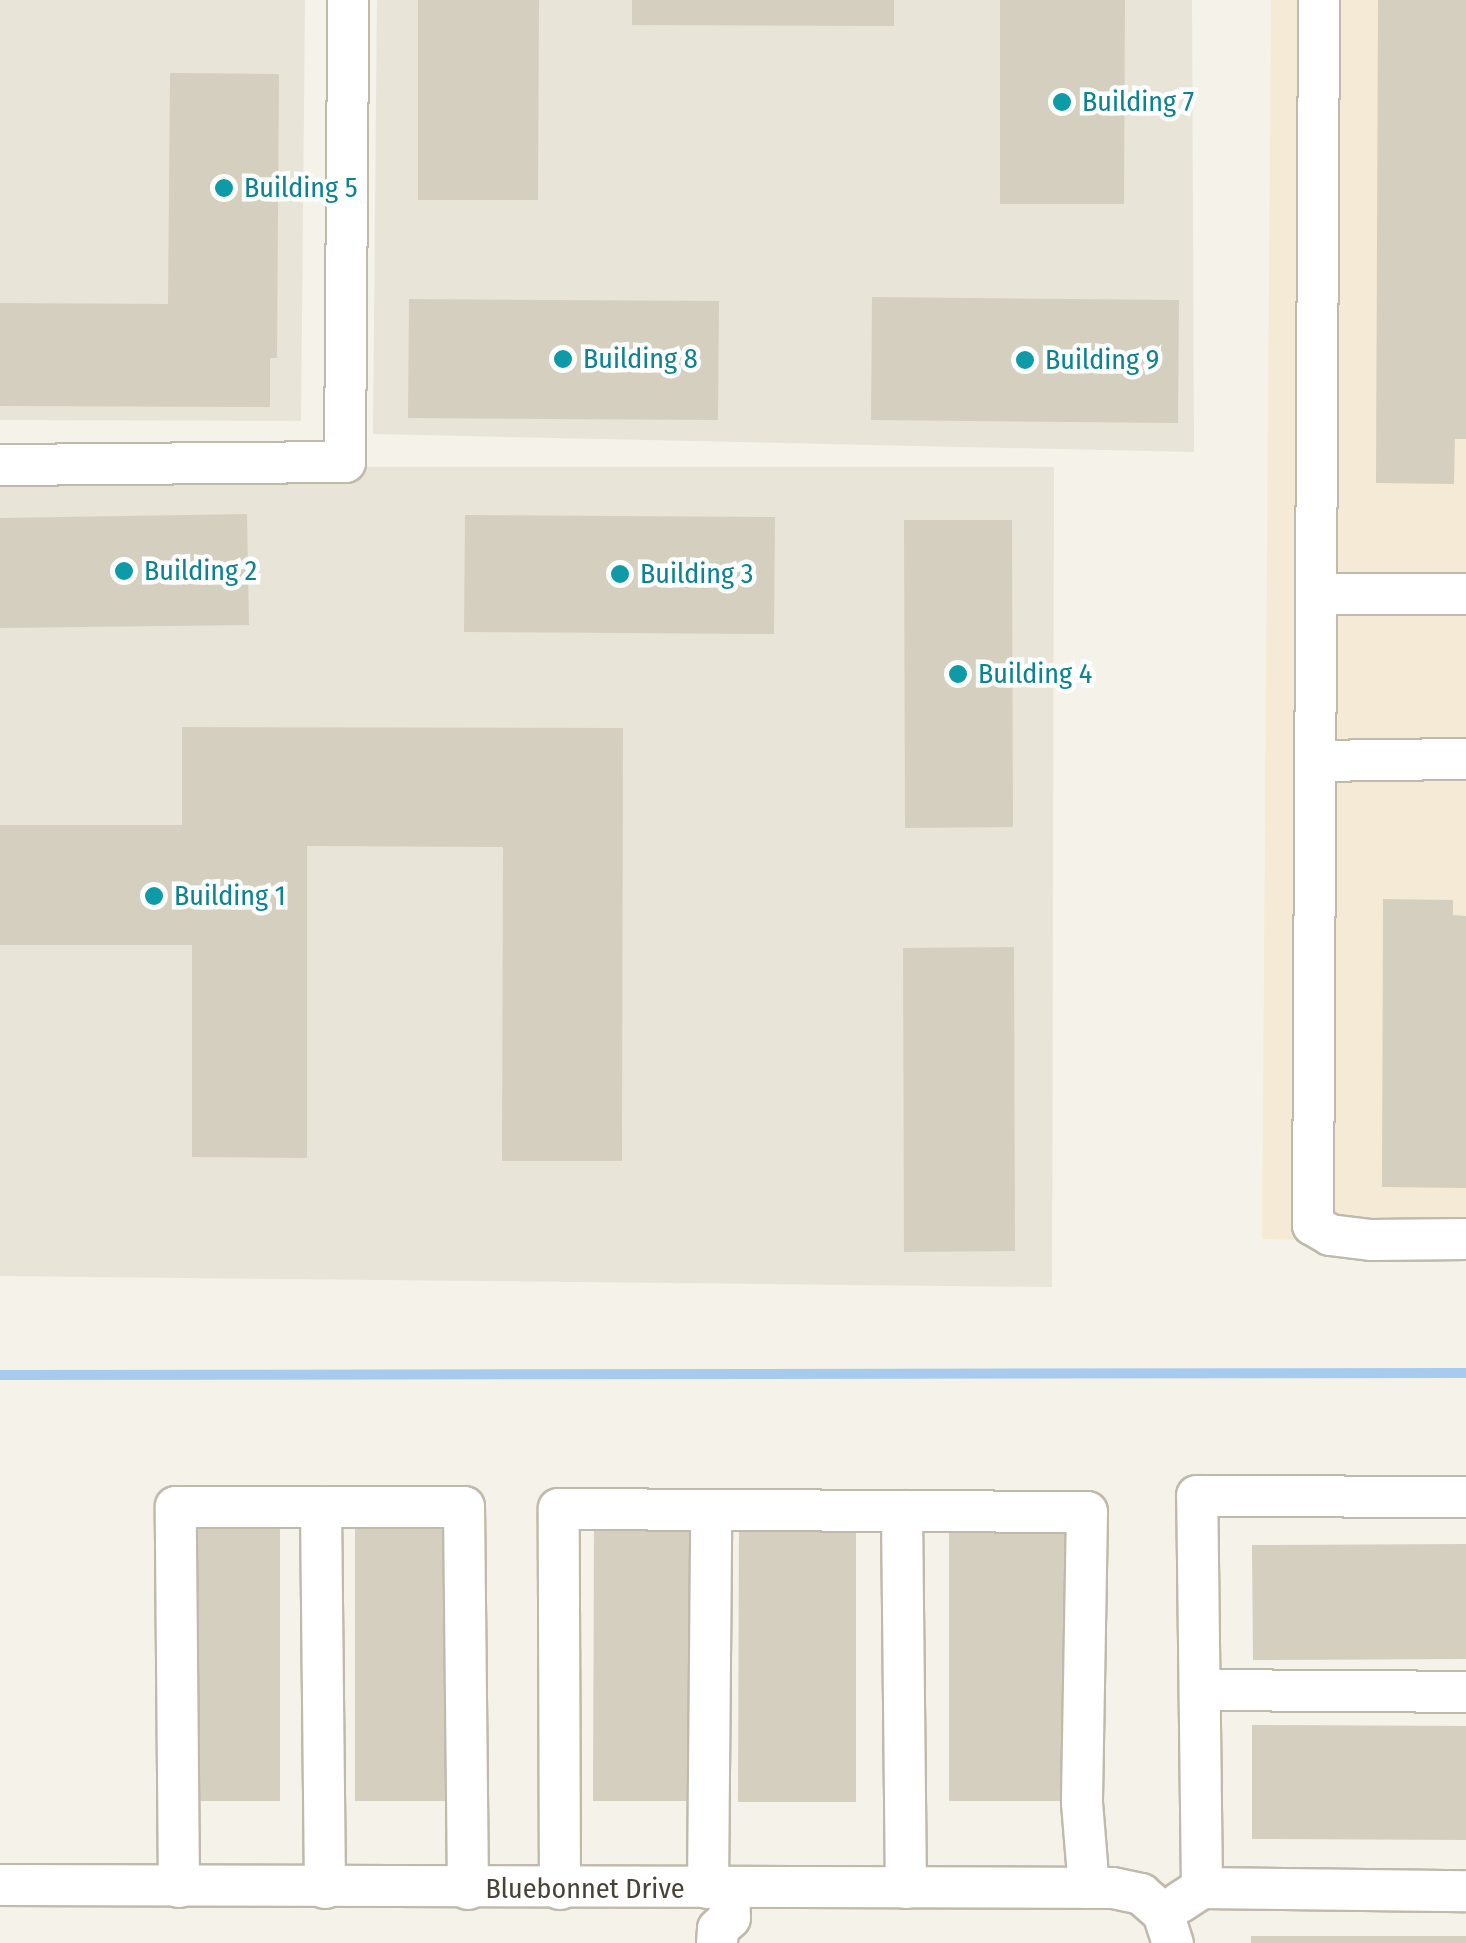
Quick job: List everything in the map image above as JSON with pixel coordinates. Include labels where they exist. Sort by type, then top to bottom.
[{"type":"street","points":[[0,465],[345,462],[348,0]]},
{"type":"street","points":[[1320,0],[1313,1225],[1330,1236],[1466,1240]]},
{"type":"street","points":[[1316,594],[1466,594]]},
{"type":"street","points":[[1315,761],[1466,760]]},
{"type":"street","points":[[1168,1928],[1202,1888],[1197,1496],[1466,1497]]},
{"type":"street","points":[[179,1887],[176,1507],[464,1507],[468,1889]]},
{"type":"street","points":[[321,1507],[325,1888]]},
{"type":"street","points":[[560,1889],[559,1509],[1086,1512],[1082,1803],[1089,1888]]},
{"type":"street","points":[[711,1510],[726,1916]]},
{"type":"street","points":[[902,1511],[906,1888]]},
{"type":"street","points":[[1200,1690],[1466,1692]]},
{"type":"street","name":"Bluebonnet Drive","points":[[0,1886],[560,1889],[726,1916],[906,1888],[1089,1888],[1141,1894],[1168,1928]]},
{"type":"street","points":[[1202,1888],[1466,1890]]},
{"type":"shaded area","points":[[0,0],[305,0],[301,421],[0,420]]},
{"type":"shaded area","points":[[377,0],[1192,0],[1194,452],[373,434]]},
{"type":"shaded area","points":[[1271,0],[1466,0],[1466,1244],[1262,1239]]},
{"type":"shaded area","points":[[0,467],[1054,467],[1052,1287],[0,1276]]},
{"type":"building","name":"Building 5","points":[[418,0],[539,0],[538,200],[418,200]]},
{"type":"building","points":[[632,0],[894,0],[894,26],[632,25]]},
{"type":"building","name":"Building 7","points":[[1000,0],[1125,0],[1124,204],[1000,204]]},
{"type":"building","points":[[1378,0],[1466,0],[1466,439],[1455,439],[1454,484],[1376,483]]},
{"type":"building","name":"Building 5","points":[[170,73],[279,74],[277,358],[270,358],[270,407],[0,406],[0,303],[168,304]]},
{"type":"building","name":"Building 9","points":[[872,297],[1179,300],[1178,423],[871,420]]},
{"type":"building","name":"Building 8","points":[[409,299],[719,301],[718,420],[408,418]]},
{"type":"building","name":"Building 2","points":[[247,514],[249,625],[0,628],[0,518]]},
{"type":"building","name":"Building 3","points":[[465,515],[775,517],[774,634],[464,632]]},
{"type":"building","name":"Building 4","points":[[904,520],[1012,520],[1013,827],[905,828]]},
{"type":"building","name":"Building 1","points":[[182,727],[623,728],[622,1161],[502,1161],[503,847],[307,846],[307,1158],[192,1157],[192,945],[0,945],[0,825],[182,825]]},
{"type":"building","points":[[1383,899],[1453,900],[1453,915],[1466,916],[1466,1188],[1382,1187]]},
{"type":"building","points":[[1014,947],[1015,1251],[904,1252],[903,948]]},
{"type":"building","points":[[280,1517],[280,1801],[187,1801],[187,1518]]},
{"type":"building","points":[[355,1518],[453,1518],[453,1801],[355,1801]]},
{"type":"building","points":[[594,1518],[693,1519],[692,1801],[593,1801]]},
{"type":"building","points":[[739,1519],[856,1519],[856,1802],[738,1802]]},
{"type":"building","points":[[949,1519],[1070,1519],[1070,1801],[949,1801]]},
{"type":"building","points":[[1466,1544],[1466,1659],[1253,1660],[1252,1545]]},
{"type":"building","points":[[1252,1725],[1466,1726],[1466,1840],[1252,1839]]},
{"type":"building","points":[[1251,1936],[1466,1936],[1466,1943],[1251,1943]]},
{"type":"waterway","points":[[0,1375],[1466,1373]]},
{"type":"place","name":"Building 7","points":[[1062,102]]},
{"type":"place","name":"Building 5","points":[[224,188]]},
{"type":"place","name":"Building 8","points":[[563,359]]},
{"type":"place","name":"Building 9","points":[[1025,360]]},
{"type":"place","name":"Building 2","points":[[124,571]]},
{"type":"place","name":"Building 3","points":[[620,574]]},
{"type":"place","name":"Building 4","points":[[958,674]]},
{"type":"place","name":"Building 1","points":[[154,896]]}]
